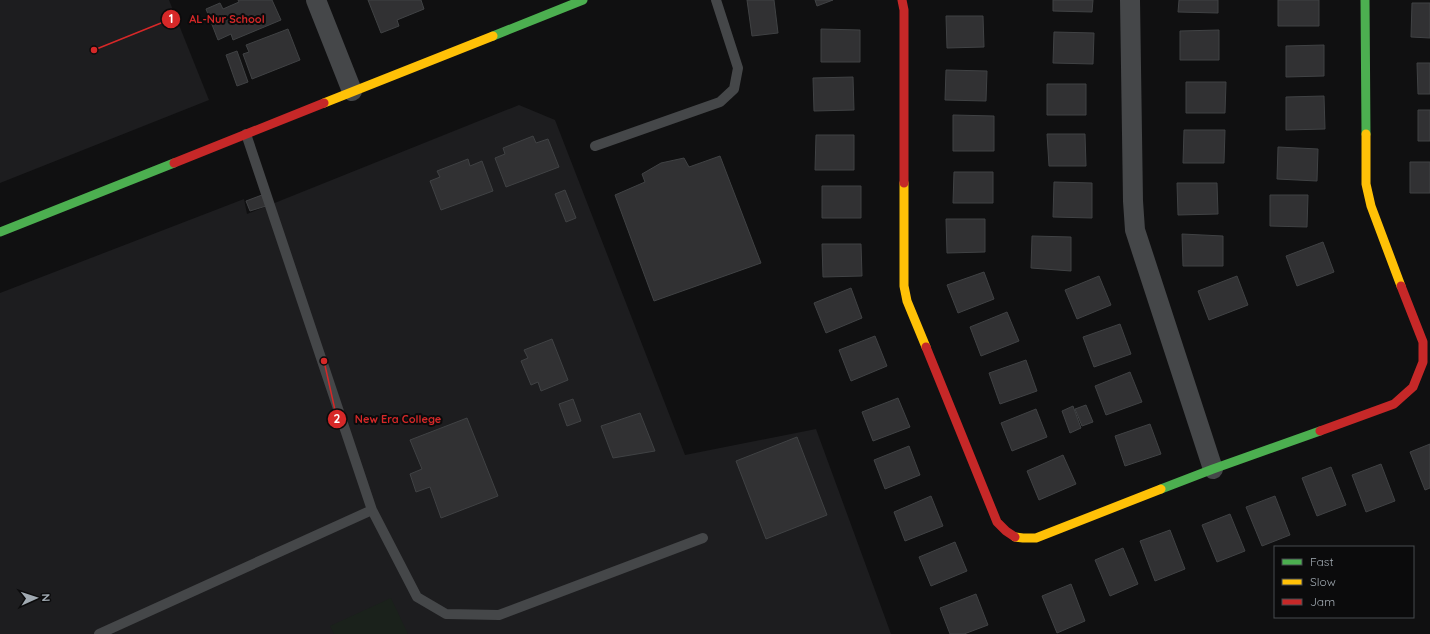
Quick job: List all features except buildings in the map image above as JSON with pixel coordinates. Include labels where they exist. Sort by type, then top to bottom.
[{"type":"street","points":[[316,0],[352,91]]},
{"type":"street","points":[[0,232],[352,91],[561,4],[583,0]]},
{"type":"street","points":[[902,0],[904,10],[904,286],[907,300],[997,522],[1006,533],[1019,539],[1036,538],[1213,469],[1394,404],[1414,387],[1423,362],[1424,342],[1371,206],[1367,189],[1365,0]]},
{"type":"street","points":[[1130,0],[1132,201],[1135,230],[1213,469]]},
{"type":"lane","points":[[595,146],[720,102],[734,89],[738,68],[716,0]]},
{"type":"lane","points":[[246,134],[372,510],[417,597],[446,614],[499,615],[703,538]]},
{"type":"lane","points":[[99,634],[372,510]]},
{"type":"shaded area","points":[[0,0],[169,0],[209,100],[0,183]]},
{"type":"shaded area","points":[[519,105],[555,120],[685,455],[816,429],[891,634],[0,634],[0,293],[244,199],[247,214]]},
{"type":"shaded area","points":[[391,598],[408,634],[334,634],[330,626]]},
{"type":"traffic: fast","points":[[493,36],[583,0]]},
{"type":"traffic: fast","points":[[1365,0],[1366,134]]},
{"type":"traffic: fast","points":[[0,232],[174,163]]},
{"type":"traffic: fast","points":[[1161,489],[1320,431]]},
{"type":"traffic: slow","points":[[324,103],[493,36]]},
{"type":"traffic: slow","points":[[1366,134],[1366,184],[1371,206],[1401,286]]},
{"type":"traffic: slow","points":[[904,183],[904,286],[907,301],[926,347]]},
{"type":"traffic: slow","points":[[1015,537],[1036,538],[1161,489]]},
{"type":"traffic: jam","points":[[902,0],[904,10],[904,183]]},
{"type":"traffic: jam","points":[[174,163],[324,103]]},
{"type":"traffic: jam","points":[[1320,431],[1394,404],[1413,387],[1423,362],[1423,342],[1401,286]]},
{"type":"traffic: jam","points":[[926,347],[997,522],[1015,537]]},
{"type":"place","name":"AL-Nur School","points":[[94,50]]},
{"type":"place","name":"New Era College","points":[[324,361]]}]
